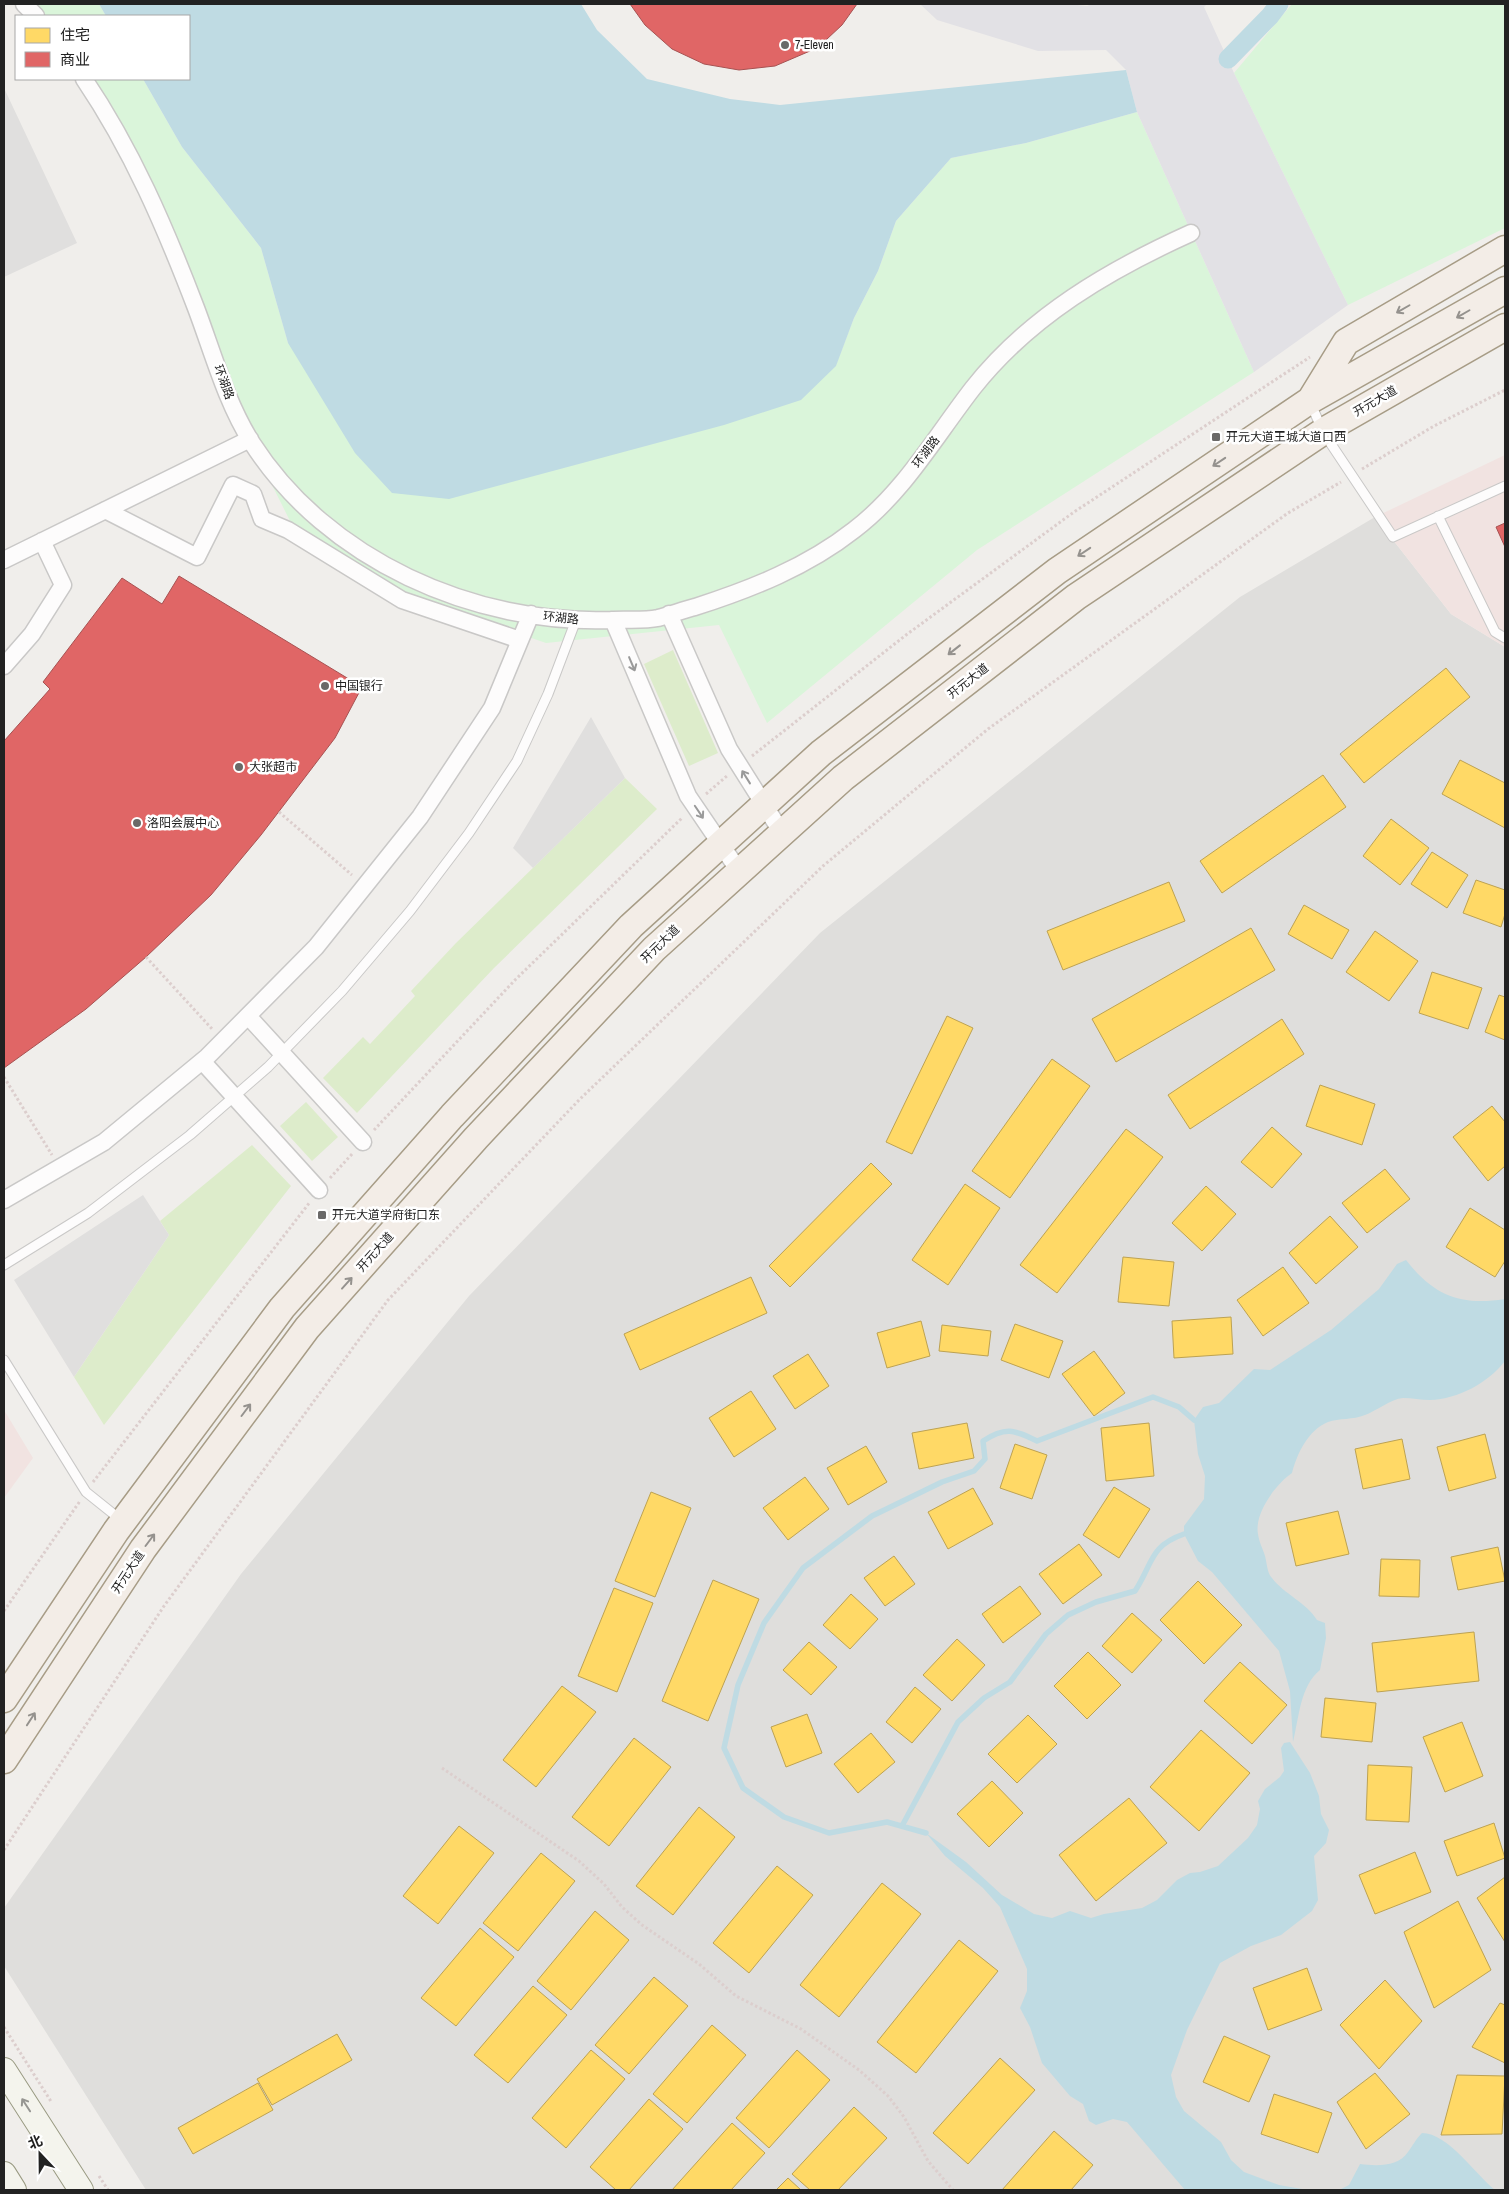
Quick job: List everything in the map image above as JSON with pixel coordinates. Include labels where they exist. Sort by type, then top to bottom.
[{"type":"main road","points":[[1310,401],[1346,342],[1505,249]]},
{"type":"main road","points":[[4,1699],[123,1522],[282,1308],[452,1116],[631,926],[821,753],[1057,570],[1310,401],[1505,290]]},
{"type":"main road","name":"开元大道","points":[[4,1760],[143,1549],[307,1328],[476,1138],[654,949],[842,778],[1076,597],[1323,432],[1505,327]]},
{"type":"main road","points":[[4,2070],[81,2190]]},
{"type":"main road","points":[[4,2174],[14,2190]]},
{"type":"street","points":[[24,4],[35,15]]},
{"type":"street","name":"环湖路","points":[[85,80],[132,156],[159,214],[232,407],[266,463],[298,502],[345,542],[412,578],[442,592],[492,607],[531,614],[576,620],[656,618],[729,596],[798,567],[854,530],[895,494],[973,389],[998,360],[1034,326],[1087,286],[1149,252],[1191,233]]},
{"type":"street","points":[[4,560],[250,439]]},
{"type":"street","points":[[105,510],[196,557],[233,485],[253,494],[262,519],[288,530],[402,600],[520,640]]},
{"type":"street","points":[[4,666],[32,634],[63,585],[42,541]]},
{"type":"street","points":[[4,1200],[104,1142],[202,1061],[316,948],[420,818],[492,708],[531,614]]},
{"type":"street","points":[[669,614],[729,749],[782,833]]},
{"type":"street","points":[[612,620],[688,796],[739,871]]},
{"type":"street","points":[[248,1016],[363,1142]]},
{"type":"street","points":[[202,1061],[319,1190]]},
{"type":"lane","points":[[1310,401],[1323,432],[1393,537],[1505,486]]},
{"type":"lane","points":[[1438,516],[1495,632],[1505,638]]},
{"type":"lane","points":[[4,1265],[88,1213],[190,1135],[282,1053],[342,991],[410,911],[487,806],[517,761],[548,694],[576,620]]},
{"type":"lane","points":[[4,1360],[86,1492],[123,1522]]},
{"type":"path","points":[[4,1850],[164,1606],[388,1300],[580,1099],[823,866],[988,729],[1288,513],[1434,426],[1505,390]]},
{"type":"path","points":[[279,812],[365,886]]},
{"type":"path","points":[[146,957],[223,1041]]},
{"type":"path","points":[[4,1077],[60,1168]]},
{"type":"path","points":[[442,1768],[579,1861],[604,1884],[622,1907],[642,1926],[699,1964],[736,1996],[801,2029],[859,2070],[888,2096],[904,2117],[928,2161],[952,2190]]},
{"type":"shaded area","points":[[920,4],[1068,4],[1087,6],[1092,4],[1207,4],[1204,7],[1234,73],[1348,305],[1254,372],[1137,112],[1126,70],[1106,50],[1038,51],[937,20]]},
{"type":"shaded area","points":[[4,88],[77,243],[4,277]]},
{"type":"shaded area","points":[[1505,455],[1505,647],[1451,614],[1375,517]]},
{"type":"shaded area","points":[[1375,517],[1451,614],[1505,647],[1505,2190],[146,2190],[4,1966],[4,1908],[241,1574],[469,1296],[820,933],[1240,597]]},
{"type":"shaded area","points":[[591,717],[625,778],[533,868],[513,848]]},
{"type":"shaded area","points":[[143,1195],[169,1235],[74,1377],[14,1280]]},
{"type":"shaded area","points":[[4,1410],[33,1458],[4,1498]]},
{"type":"green space","points":[[22,4],[99,4],[105,15],[31,15]]},
{"type":"green space","points":[[1292,4],[1505,4],[1505,228],[1348,305],[1234,73]]},
{"type":"green space","points":[[80,80],[144,80],[182,147],[261,248],[288,343],[836,365],[854,318],[878,271],[896,221],[951,158],[1026,143],[1137,112],[1254,372],[977,550],[767,723],[719,625],[546,643],[404,594],[292,525],[250,441],[124,151]]},
{"type":"green space","points":[[673,650],[718,753],[689,766],[644,664]]},
{"type":"green space","points":[[625,778],[657,809],[494,968],[357,1113],[323,1078],[363,1037],[370,1044],[415,996],[411,991],[456,943]]},
{"type":"green space","points":[[306,1102],[338,1137],[312,1161],[280,1126]]},
{"type":"green space","points":[[252,1145],[291,1186],[104,1425],[74,1377],[169,1235],[160,1221]]},
{"type":"water","points":[[99,4],[581,4],[597,30],[647,79],[730,99],[780,105],[1126,70],[1137,112],[1026,143],[951,158],[896,221],[878,271],[854,318],[836,366],[801,400],[724,425],[449,499],[392,493],[355,453],[288,343],[261,248],[182,147],[144,80],[190,80],[190,15],[105,15]]},
{"type":"water","points":[[1406,1260],[1427,1282],[1450,1296],[1475,1301],[1505,1299],[1505,1361],[1481,1383],[1451,1397],[1430,1400],[1398,1399],[1365,1415],[1328,1422],[1321,1426],[1304,1443],[1292,1473],[1279,1484],[1263,1508],[1259,1517],[1259,1537],[1270,1576],[1313,1614],[1317,1620],[1325,1623],[1326,1638],[1320,1670],[1313,1677],[1304,1693],[1293,1742],[1290,1691],[1279,1651],[1212,1572],[1198,1561],[1184,1534],[1184,1526],[1204,1499],[1205,1476],[1198,1454],[1194,1420],[1203,1407],[1219,1403],[1254,1369],[1270,1370],[1331,1330],[1379,1289],[1397,1264]]},
{"type":"water","points":[[1290,1742],[1310,1773],[1319,1796],[1321,1814],[1329,1830],[1326,1843],[1314,1856],[1318,1900],[1312,1911],[1281,1935],[1251,1946],[1220,1963],[1187,2030],[1171,2075],[1176,2097],[1184,2111],[1221,2142],[1231,2160],[1244,2172],[1279,2185],[1308,2190],[1185,2190],[1127,2122],[1113,2119],[1096,2125],[1089,2121],[1083,2104],[1070,2096],[1042,2063],[1030,2027],[1020,2008],[1027,1991],[1027,1969],[1000,1907],[983,1888],[945,1856],[926,1833],[966,1862],[1002,1895],[1034,1914],[1052,1918],[1070,1911],[1091,1918],[1142,1908],[1157,1900],[1177,1880],[1190,1873],[1218,1866],[1248,1838],[1257,1825],[1260,1809],[1258,1801],[1265,1789],[1280,1777],[1284,1771],[1281,1748],[1284,1743]]},
{"type":"water","points":[[1422,2133],[1432,2135],[1451,2147],[1495,2190],[1339,2190],[1349,2185],[1360,2164],[1387,2164],[1404,2157]]},
{"type":"building: 住宅","points":[[1446,668],[1470,697],[1364,783],[1340,754]]},
{"type":"building: 住宅","points":[[1460,760],[1505,783],[1505,828],[1442,794]]},
{"type":"building: 住宅","points":[[1323,775],[1346,807],[1222,893],[1200,861]]},
{"type":"building: 住宅","points":[[1391,819],[1429,848],[1400,885],[1363,856]]},
{"type":"building: 住宅","points":[[1432,852],[1468,875],[1447,908],[1411,884]]},
{"type":"building: 住宅","points":[[1476,880],[1505,890],[1505,914],[1501,927],[1463,913]]},
{"type":"building: 住宅","points":[[1169,882],[1185,921],[1063,970],[1047,931]]},
{"type":"building: 住宅","points":[[1304,905],[1349,930],[1332,959],[1288,934]]},
{"type":"building: 住宅","points":[[1251,928],[1275,970],[1116,1062],[1092,1019]]},
{"type":"building: 住宅","points":[[1375,931],[1418,961],[1389,1001],[1346,972]]},
{"type":"building: 住宅","points":[[1432,972],[1482,988],[1468,1029],[1419,1013]]},
{"type":"building: 住宅","points":[[1499,995],[1505,997],[1505,1040],[1485,1032]]},
{"type":"building: 住宅","points":[[947,1016],[973,1028],[912,1154],[886,1142]]},
{"type":"building: 住宅","points":[[1282,1019],[1304,1054],[1190,1129],[1168,1095]]},
{"type":"building: 住宅","points":[[1052,1059],[1090,1086],[1010,1198],[972,1171]]},
{"type":"building: 住宅","points":[[1320,1085],[1375,1104],[1362,1145],[1306,1126]]},
{"type":"building: 住宅","points":[[1492,1106],[1505,1122],[1505,1166],[1488,1181],[1453,1137]]},
{"type":"building: 住宅","points":[[1272,1127],[1302,1154],[1272,1188],[1241,1162]]},
{"type":"building: 住宅","points":[[1126,1129],[1163,1157],[1057,1293],[1020,1265]]},
{"type":"building: 住宅","points":[[871,1163],[892,1184],[790,1287],[769,1266]]},
{"type":"building: 住宅","points":[[1385,1169],[1410,1199],[1367,1233],[1342,1203]]},
{"type":"building: 住宅","points":[[965,1184],[1000,1208],[948,1285],[912,1260]]},
{"type":"building: 住宅","points":[[1206,1186],[1236,1214],[1202,1251],[1172,1223]]},
{"type":"building: 住宅","points":[[1470,1208],[1505,1230],[1505,1261],[1495,1277],[1446,1247]]},
{"type":"building: 住宅","points":[[1330,1216],[1358,1247],[1316,1284],[1289,1253]]},
{"type":"building: 住宅","points":[[1123,1257],[1174,1262],[1169,1306],[1118,1302]]},
{"type":"building: 住宅","points":[[1283,1267],[1309,1303],[1263,1336],[1237,1300]]},
{"type":"building: 住宅","points":[[751,1277],[767,1313],[640,1370],[624,1334]]},
{"type":"building: 住宅","points":[[1231,1317],[1233,1354],[1174,1358],[1172,1321]]},
{"type":"building: 住宅","points":[[921,1321],[930,1356],[887,1368],[877,1333]]},
{"type":"building: 住宅","points":[[1015,1324],[1063,1341],[1049,1378],[1001,1360]]},
{"type":"building: 住宅","points":[[942,1325],[991,1331],[988,1356],[939,1351]]},
{"type":"building: 住宅","points":[[1094,1351],[1125,1393],[1094,1416],[1062,1374]]},
{"type":"building: 住宅","points":[[808,1354],[829,1386],[795,1409],[773,1376]]},
{"type":"building: 住宅","points":[[751,1391],[776,1429],[734,1457],[709,1418]]},
{"type":"building: 住宅","points":[[967,1423],[974,1458],[919,1469],[912,1433]]},
{"type":"building: 住宅","points":[[1149,1423],[1154,1476],[1106,1481],[1101,1428]]},
{"type":"building: 住宅","points":[[1485,1434],[1496,1478],[1449,1491],[1437,1447]]},
{"type":"building: 住宅","points":[[1402,1439],[1410,1479],[1363,1489],[1355,1449]]},
{"type":"building: 住宅","points":[[1015,1444],[1047,1455],[1032,1499],[1000,1488]]},
{"type":"building: 住宅","points":[[866,1446],[887,1482],[848,1505],[827,1468]]},
{"type":"building: 住宅","points":[[805,1477],[829,1509],[788,1540],[763,1508]]},
{"type":"building: 住宅","points":[[1114,1487],[1150,1509],[1119,1558],[1083,1535]]},
{"type":"building: 住宅","points":[[973,1488],[993,1524],[948,1549],[928,1512]]},
{"type":"building: 住宅","points":[[651,1492],[691,1508],[655,1597],[615,1581]]},
{"type":"building: 住宅","points":[[1338,1511],[1349,1554],[1296,1566],[1286,1523]]},
{"type":"building: 住宅","points":[[1079,1544],[1102,1575],[1063,1604],[1039,1574]]},
{"type":"building: 住宅","points":[[1498,1547],[1505,1581],[1458,1590],[1451,1557]]},
{"type":"building: 住宅","points":[[894,1556],[915,1584],[885,1606],[864,1578]]},
{"type":"building: 住宅","points":[[1381,1559],[1420,1560],[1419,1597],[1379,1596]]},
{"type":"building: 住宅","points":[[713,1580],[759,1599],[708,1721],[662,1701]]},
{"type":"building: 住宅","points":[[1198,1581],[1242,1625],[1204,1664],[1160,1620]]},
{"type":"building: 住宅","points":[[1020,1586],[1041,1614],[1003,1643],[982,1614]]},
{"type":"building: 住宅","points":[[614,1588],[653,1603],[617,1692],[578,1676]]},
{"type":"building: 住宅","points":[[851,1594],[878,1619],[850,1649],[823,1625]]},
{"type":"building: 住宅","points":[[1132,1613],[1162,1640],[1132,1673],[1102,1646]]},
{"type":"building: 住宅","points":[[1474,1632],[1479,1681],[1377,1692],[1372,1643]]},
{"type":"building: 住宅","points":[[957,1639],[985,1665],[952,1701],[923,1675]]},
{"type":"building: 住宅","points":[[809,1642],[837,1667],[811,1695],[783,1670]]},
{"type":"building: 住宅","points":[[1088,1652],[1121,1685],[1087,1719],[1054,1686]]},
{"type":"building: 住宅","points":[[1240,1662],[1287,1705],[1252,1744],[1204,1701]]},
{"type":"building: 住宅","points":[[562,1686],[596,1712],[536,1787],[503,1760]]},
{"type":"building: 住宅","points":[[915,1687],[941,1709],[912,1743],[886,1722]]},
{"type":"building: 住宅","points":[[1325,1698],[1376,1703],[1372,1742],[1321,1737]]},
{"type":"building: 住宅","points":[[807,1714],[822,1753],[786,1767],[771,1727]]},
{"type":"building: 住宅","points":[[1028,1715],[1057,1744],[1017,1783],[988,1754]]},
{"type":"building: 住宅","points":[[1462,1722],[1483,1776],[1445,1792],[1423,1737]]},
{"type":"building: 住宅","points":[[1201,1730],[1250,1773],[1199,1831],[1150,1787]]},
{"type":"building: 住宅","points":[[871,1733],[895,1762],[858,1793],[834,1764]]},
{"type":"building: 住宅","points":[[634,1738],[671,1767],[609,1846],[572,1817]]},
{"type":"building: 住宅","points":[[1368,1765],[1412,1767],[1409,1822],[1366,1820]]},
{"type":"building: 住宅","points":[[992,1781],[1023,1813],[989,1847],[957,1814]]},
{"type":"building: 住宅","points":[[1129,1798],[1167,1843],[1096,1901],[1059,1855]]},
{"type":"building: 住宅","points":[[699,1807],[735,1837],[673,1915],[636,1886]]},
{"type":"building: 住宅","points":[[1494,1823],[1505,1858],[1457,1876],[1444,1841]]},
{"type":"building: 住宅","points":[[459,1826],[494,1853],[438,1924],[403,1896]]},
{"type":"building: 住宅","points":[[1415,1852],[1431,1892],[1375,1914],[1359,1875]]},
{"type":"building: 住宅","points":[[541,1853],[575,1881],[518,1951],[483,1923]]},
{"type":"building: 住宅","points":[[777,1866],[813,1895],[749,1973],[713,1943]]},
{"type":"building: 住宅","points":[[1505,1877],[1505,1942],[1477,1898]]},
{"type":"building: 住宅","points":[[882,1883],[921,1914],[839,2017],[800,1985]]},
{"type":"building: 住宅","points":[[1458,1901],[1491,1970],[1434,2008],[1404,1932]]},
{"type":"building: 住宅","points":[[595,1911],[629,1940],[571,2010],[537,1981]]},
{"type":"building: 住宅","points":[[480,1928],[514,1957],[456,2026],[421,1998]]},
{"type":"building: 住宅","points":[[959,1940],[998,1971],[916,2073],[877,2042]]},
{"type":"building: 住宅","points":[[1307,1968],[1322,2010],[1268,2030],[1253,1988]]},
{"type":"building: 住宅","points":[[654,1977],[688,2006],[629,2074],[595,2045]]},
{"type":"building: 住宅","points":[[1385,1980],[1422,2021],[1379,2069],[1340,2025]]},
{"type":"building: 住宅","points":[[533,1986],[567,2015],[508,2083],[474,2055]]},
{"type":"building: 住宅","points":[[1500,2003],[1505,2005],[1505,2063],[1472,2047]]},
{"type":"building: 住宅","points":[[712,2025],[746,2055],[687,2123],[653,2094]]},
{"type":"building: 住宅","points":[[337,2034],[352,2060],[272,2105],[257,2079]]},
{"type":"building: 住宅","points":[[1224,2036],[1270,2056],[1249,2102],[1203,2082]]},
{"type":"building: 住宅","points":[[591,2050],[625,2079],[566,2148],[532,2118]]},
{"type":"building: 住宅","points":[[797,2050],[830,2080],[769,2148],[736,2118]]},
{"type":"building: 住宅","points":[[1000,2058],[1035,2090],[968,2164],[933,2133]]},
{"type":"building: 住宅","points":[[1375,2073],[1410,2114],[1366,2149],[1337,2102]]},
{"type":"building: 住宅","points":[[1457,2075],[1505,2076],[1502,2134],[1441,2135]]},
{"type":"building: 住宅","points":[[258,2083],[273,2110],[193,2154],[178,2128]]},
{"type":"building: 住宅","points":[[1274,2094],[1332,2113],[1318,2153],[1261,2134]]},
{"type":"building: 住宅","points":[[649,2099],[683,2129],[629,2190],[616,2190],[590,2167]]},
{"type":"building: 住宅","points":[[854,2107],[887,2138],[838,2190],[810,2190],[792,2174]]},
{"type":"building: 住宅","points":[[732,2123],[765,2153],[731,2190],[672,2190]]},
{"type":"building: 住宅","points":[[1054,2131],[1093,2165],[1071,2190],[1002,2190]]},
{"type":"building: 住宅","points":[[788,2178],[801,2190],[776,2190]]},
{"type":"building: 商业","points":[[630,4],[857,4],[842,25],[810,51],[775,66],[739,70],[704,64],[672,49],[645,25]]},
{"type":"building: 商业","points":[[1505,523],[1505,547],[1496,527]]},
{"type":"building: 商业","name":"洛阳会展中心","points":[[179,576],[362,687],[335,738],[261,835],[211,895],[146,957],[86,1009],[4,1068],[4,741],[50,689],[43,682],[122,578],[162,604]]},
{"type":"waterway","points":[[1228,59],[1270,16],[1279,4]]},
{"type":"waterway","points":[[926,1833],[887,1822],[829,1833],[784,1817],[743,1788],[724,1748],[738,1685],[764,1623],[803,1568],[872,1516],[942,1482],[974,1471],[985,1459],[983,1441],[991,1436],[1010,1431],[1037,1441],[1153,1397],[1179,1407],[1194,1420]]},
{"type":"waterway","points":[[902,1826],[958,1722],[984,1698],[1010,1682],[1046,1634],[1068,1615],[1096,1602],[1135,1591],[1158,1550],[1164,1544],[1184,1534]]},
{"type":"place","name":"7-Eleven","points":[[785,45]]},
{"type":"place","name":"开元大道王城大道口西","points":[[1216,437]]},
{"type":"place","name":"中国银行","points":[[325,686]]},
{"type":"place","name":"大张超市","points":[[239,767]]},
{"type":"place","name":"洛阳会展中心","points":[[137,823]]},
{"type":"place","name":"开元大道学府街口东","points":[[322,1215]]}]
